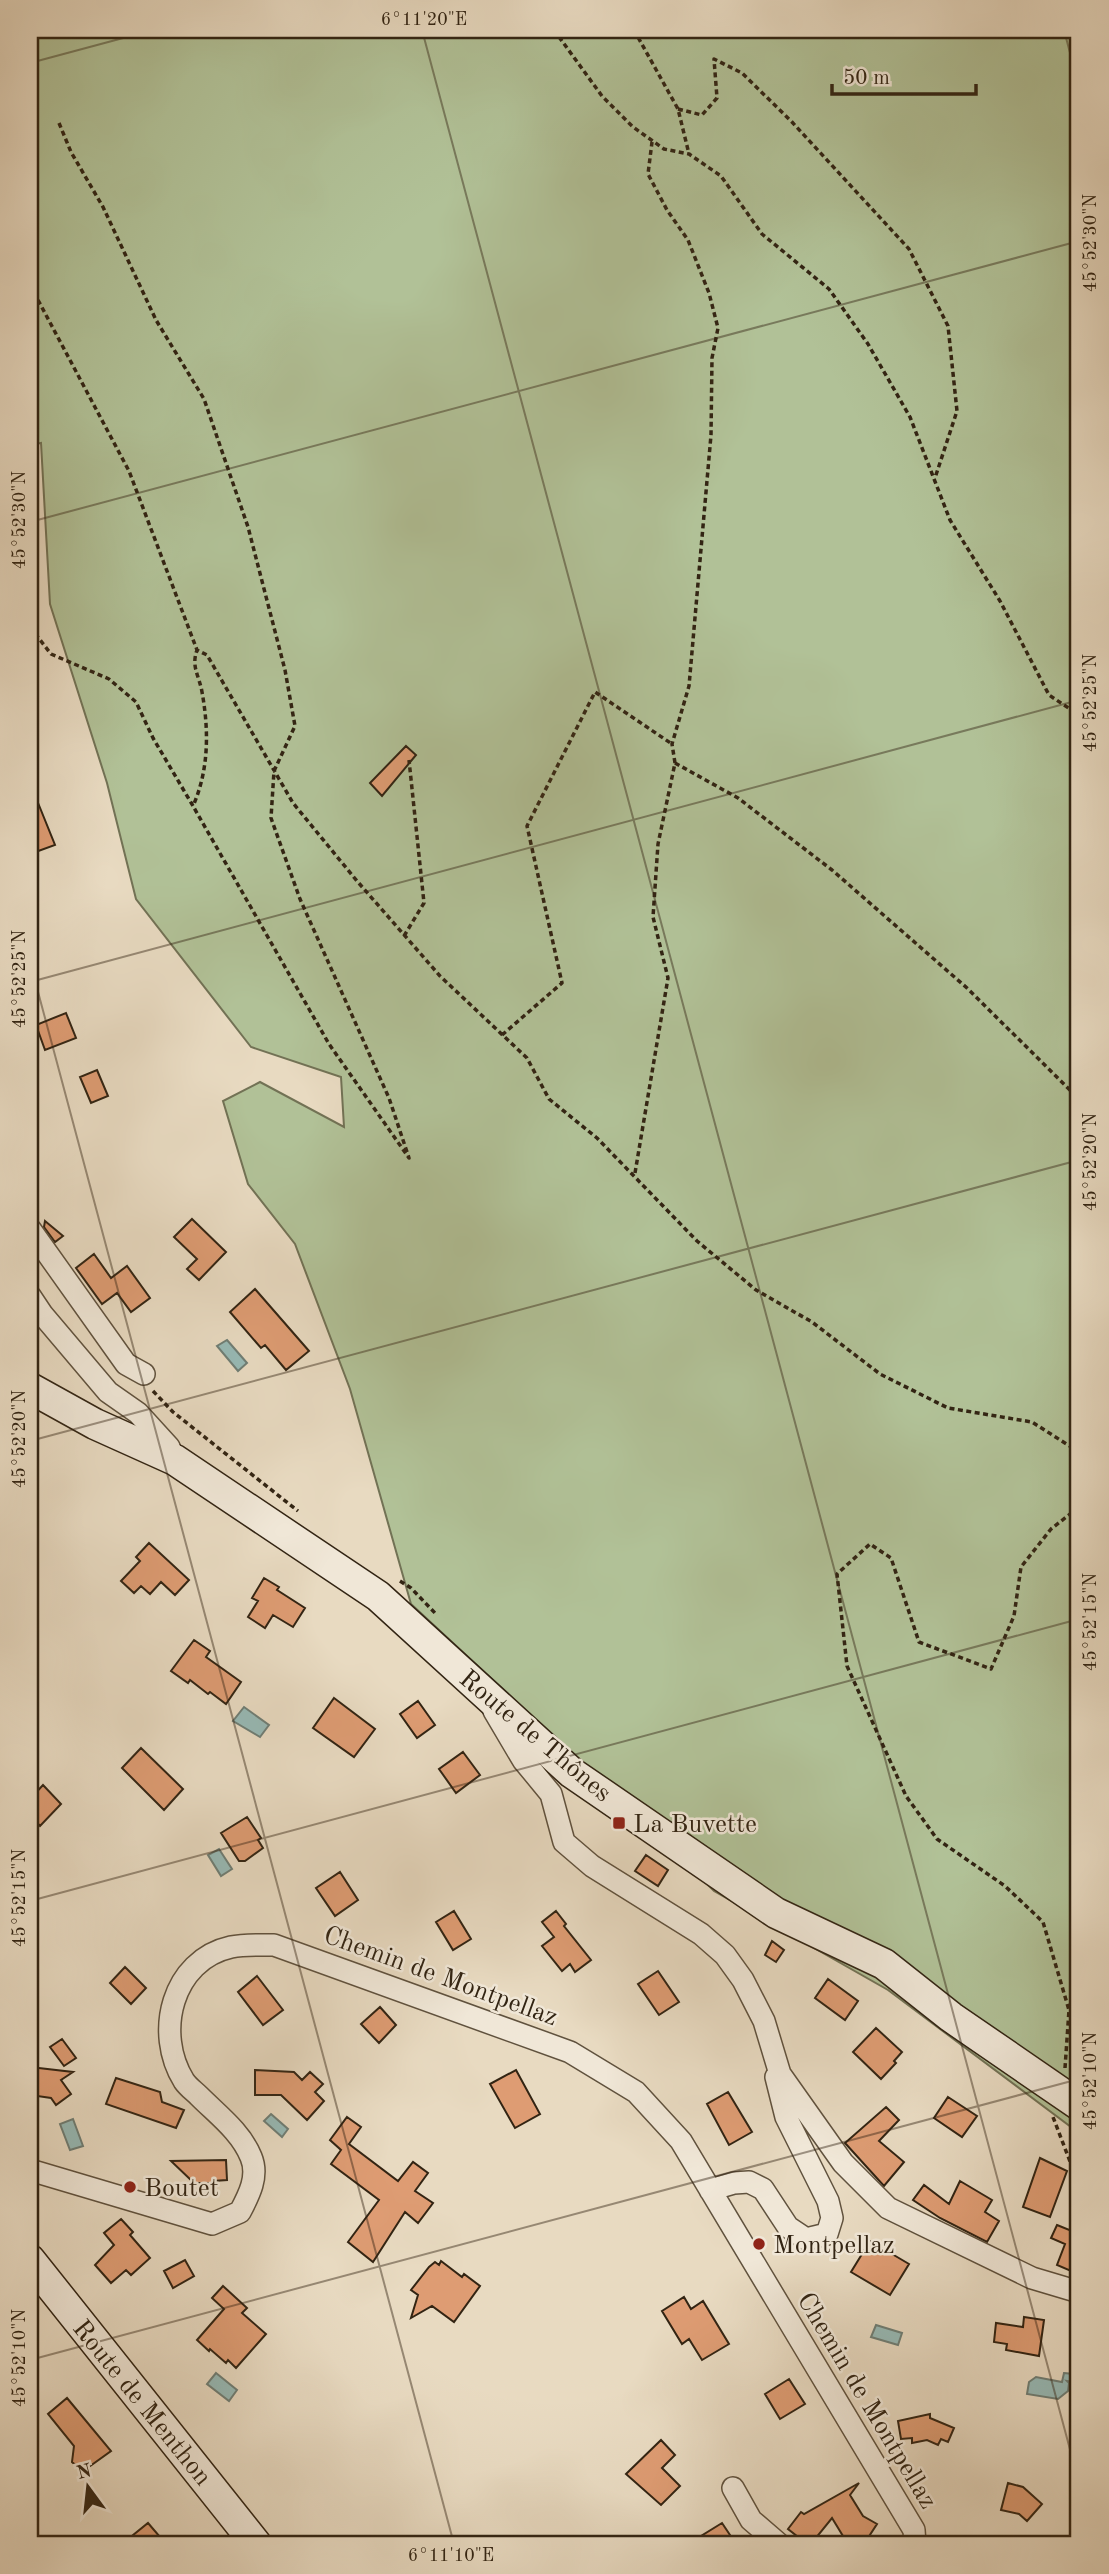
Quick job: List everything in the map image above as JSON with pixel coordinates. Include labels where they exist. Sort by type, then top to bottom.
[{"type":"main road","name":"Route de Thônes","points":[[30,1388],[95,1424],[175,1460],[377,1596],[583,1780],[776,1913],[884,1964],[1065,2105]]},
{"type":"main road","name":"Route de Menthon","points":[[30,2260],[256,2544]]},
{"type":"street","points":[[30,1230],[126,1364],[144,1374]]},
{"type":"street","points":[[30,1296],[41,1314],[108,1392],[138,1413],[169,1447],[175,1460]]},
{"type":"street","points":[[482,1691],[523,1760],[551,1794],[564,1842],[593,1866],[701,1934],[726,1955],[743,1980],[764,2021],[780,2074],[843,2163],[888,2208],[1032,2278],[1079,2292]]},
{"type":"street","points":[[551,1794],[583,1780]]},
{"type":"street","name":"Chemin de Montpellaz","points":[[30,2170],[212,2224],[240,2213],[253,2187],[252,2159],[240,2136],[185,2082],[171,2051],[170,2012],[184,1980],[198,1963],[231,1947],[274,1945],[570,2052],[636,2092],[681,2141],[914,2530],[915,2544]]},
{"type":"street","points":[[710,2190],[749,2182],[763,2189],[788,2227],[807,2239],[827,2234],[832,2218],[828,2201],[786,2117],[775,2074],[775,2056]]},
{"type":"street","points":[[733,2487],[751,2519],[779,2544]]},
{"type":"path","points":[[554,30],[602,96],[652,142],[664,149],[689,154],[721,176],[762,234],[829,289],[868,344],[910,417],[950,520],[1000,601],[1049,695],[1079,715]]},
{"type":"path","points":[[634,30],[678,109],[689,154]]},
{"type":"path","points":[[678,109],[702,115],[718,98],[714,59],[742,73],[792,122],[909,249],[948,326],[951,350],[957,411],[934,479]]},
{"type":"path","points":[[30,627],[51,654],[109,680],[136,702],[153,738],[329,1044],[409,1158],[388,1098],[300,899],[271,818],[274,771],[295,726],[285,670],[248,527],[204,399],[156,320],[103,207],[71,152],[59,123]]},
{"type":"path","points":[[634,1175],[668,978],[653,917],[658,844],[676,763],[672,744],[689,686],[711,435],[712,358],[718,328],[709,293],[688,240],[667,210],[648,174],[652,142]]},
{"type":"path","points":[[30,285],[129,471],[198,650],[207,655],[293,803],[404,936],[458,993],[527,1058],[549,1099],[597,1138],[697,1241],[756,1290],[811,1322],[880,1374],[948,1408],[1032,1422],[1079,1452]]},
{"type":"path","points":[[193,806],[203,783],[207,743],[202,691],[193,661],[198,650]]},
{"type":"path","points":[[502,1035],[562,983],[527,826],[595,692],[672,744]]},
{"type":"path","points":[[404,936],[424,903],[409,760]]},
{"type":"path","points":[[676,763],[738,798],[832,870],[967,988],[1079,1099]]},
{"type":"path","points":[[1079,1507],[1051,1529],[1021,1567],[1014,1616],[991,1669],[919,1642],[891,1558],[870,1544],[837,1574],[847,1666],[906,1796],[937,1839],[1005,1886],[1043,1922],[1069,2010],[1065,2105],[1079,2185]]},
{"type":"green space","points":[[30,30],[1079,30],[1079,2133],[888,1990],[714,1891],[617,1795],[411,1604],[350,1389],[295,1244],[248,1184],[223,1101],[260,1082],[344,1127],[341,1077],[251,1047],[136,899],[107,783],[50,604],[41,443],[30,445]]},
{"type":"water","points":[[227,1340],[247,1363],[238,1371],[217,1346]]},
{"type":"water","points":[[244,1707],[269,1725],[260,1737],[233,1721]]},
{"type":"water","points":[[219,1849],[232,1869],[221,1876],[208,1855]]},
{"type":"water","points":[[271,2114],[288,2129],[282,2137],[264,2121]]},
{"type":"water","points":[[73,2119],[83,2146],[70,2150],[60,2124]]},
{"type":"water","points":[[876,2325],[902,2333],[898,2345],[871,2337]]},
{"type":"water","points":[[216,2373],[237,2390],[229,2401],[207,2384]]},
{"type":"water","points":[[1064,2373],[1073,2374],[1073,2382],[1067,2381],[1068,2391],[1058,2399],[1027,2394],[1029,2382],[1036,2377],[1062,2382]]},
{"type":"building","points":[[406,746],[416,755],[382,796],[370,783]]},
{"type":"building","points":[[30,783],[55,845],[30,854]]},
{"type":"building","points":[[66,1013],[76,1038],[45,1050],[36,1025]]},
{"type":"building","points":[[97,1070],[108,1096],[91,1103],[80,1077]]},
{"type":"building","points":[[192,1219],[226,1252],[199,1280],[187,1269],[197,1259],[174,1237]]},
{"type":"building","points":[[45,1221],[63,1236],[55,1242],[44,1227]]},
{"type":"building","points":[[94,1254],[111,1278],[127,1266],[150,1298],[131,1312],[117,1293],[102,1304],[76,1268]]},
{"type":"building","points":[[255,1289],[309,1351],[286,1370],[265,1345],[261,1348],[230,1312]]},
{"type":"building","points":[[149,1543],[189,1580],[175,1595],[161,1582],[150,1594],[141,1586],[134,1593],[121,1581],[140,1561],[136,1557]]},
{"type":"building","points":[[264,1578],[305,1608],[293,1627],[273,1615],[265,1628],[248,1617],[258,1601],[252,1598]]},
{"type":"building","points":[[194,1640],[210,1651],[206,1657],[241,1682],[226,1704],[171,1671]]},
{"type":"building","points":[[334,1698],[375,1729],[354,1757],[313,1728]]},
{"type":"building","points":[[418,1701],[435,1725],[417,1738],[400,1714]]},
{"type":"building","points":[[141,1748],[183,1789],[164,1810],[122,1768]]},
{"type":"building","points":[[463,1752],[480,1775],[456,1793],[439,1769]]},
{"type":"building","points":[[43,1785],[61,1804],[40,1826],[30,1815],[30,1799]]},
{"type":"building","points":[[247,1817],[261,1838],[258,1840],[263,1848],[245,1861],[239,1861],[221,1833]]},
{"type":"building","points":[[646,1855],[668,1870],[658,1886],[635,1871]]},
{"type":"building","points":[[340,1872],[358,1900],[335,1916],[316,1888]]},
{"type":"building","points":[[454,1911],[471,1939],[453,1950],[436,1922]]},
{"type":"building","points":[[556,1911],[566,1924],[564,1926],[591,1960],[575,1972],[570,1964],[562,1971],[542,1946],[554,1937],[542,1922]]},
{"type":"building","points":[[772,1941],[784,1950],[776,1962],[765,1955]]},
{"type":"building","points":[[125,1967],[146,1988],[131,2004],[110,1983]]},
{"type":"building","points":[[658,1971],[679,2002],[659,2015],[638,1984]]},
{"type":"building","points":[[257,1976],[283,2010],[263,2025],[238,1992]]},
{"type":"building","points":[[828,1979],[858,2001],[845,2020],[815,1998]]},
{"type":"building","points":[[380,2007],[396,2025],[379,2043],[361,2024]]},
{"type":"building","points":[[876,2028],[902,2052],[881,2079],[853,2052]]},
{"type":"building","points":[[62,2039],[76,2058],[64,2066],[50,2047]]},
{"type":"building","points":[[30,2067],[73,2072],[61,2080],[71,2094],[56,2105],[51,2098],[30,2095]]},
{"type":"building","points":[[255,2070],[294,2072],[302,2080],[310,2072],[323,2084],[315,2092],[324,2101],[307,2120],[281,2095],[255,2095]]},
{"type":"building","points":[[516,2070],[540,2114],[515,2128],[490,2084]]},
{"type":"building","points":[[116,2078],[160,2092],[162,2102],[184,2110],[176,2128],[106,2104]]},
{"type":"building","points":[[728,2092],[752,2132],[729,2145],[707,2104]]},
{"type":"building","points":[[948,2097],[977,2116],[962,2137],[934,2118]]},
{"type":"building","points":[[886,2107],[899,2120],[879,2141],[904,2162],[884,2186],[845,2143]]},
{"type":"building","points":[[347,2117],[361,2127],[349,2144],[398,2181],[413,2162],[428,2173],[415,2191],[433,2203],[418,2223],[405,2212],[373,2262],[348,2242],[379,2200],[331,2164],[341,2150],[330,2140]]},
{"type":"building","points":[[1040,2158],[1067,2171],[1050,2217],[1023,2207]]},
{"type":"building","points":[[226,2160],[227,2180],[213,2183],[194,2183],[171,2161]]},
{"type":"building","points":[[960,2181],[992,2200],[985,2212],[999,2221],[987,2242],[940,2218],[913,2200],[924,2185],[949,2204]]},
{"type":"building","points":[[121,2219],[133,2232],[130,2235],[150,2258],[131,2275],[126,2270],[111,2283],[95,2265],[114,2245],[104,2233]]},
{"type":"building","points":[[1057,2225],[1077,2233],[1074,2246],[1079,2248],[1071,2271],[1057,2265],[1065,2244],[1051,2238]]},
{"type":"building","points":[[870,2241],[909,2264],[890,2295],[851,2272]]},
{"type":"building","points":[[185,2260],[194,2276],[173,2288],[164,2271]]},
{"type":"building","points":[[441,2261],[462,2277],[464,2274],[480,2286],[454,2322],[432,2306],[411,2318],[418,2295],[411,2290],[429,2267],[435,2262],[439,2265]]},
{"type":"building","points":[[223,2286],[247,2308],[242,2313],[266,2334],[236,2368],[197,2340],[224,2309],[212,2298]]},
{"type":"building","points":[[684,2297],[691,2309],[703,2301],[729,2344],[702,2360],[689,2339],[682,2344],[662,2311]]},
{"type":"building","points":[[1024,2317],[1044,2320],[1039,2356],[1006,2350],[1007,2344],[994,2342],[996,2323],[1023,2327]]},
{"type":"building","points":[[789,2379],[805,2404],[780,2419],[765,2394]]},
{"type":"building","points":[[67,2398],[111,2451],[86,2469],[79,2468],[72,2462],[74,2446],[48,2414]]},
{"type":"building","points":[[930,2414],[930,2418],[954,2428],[948,2442],[941,2439],[938,2445],[927,2440],[912,2443],[912,2438],[901,2439],[898,2421]]},
{"type":"building","points":[[661,2440],[675,2455],[662,2468],[680,2486],[661,2505],[626,2474]]},
{"type":"building","points":[[859,2483],[850,2495],[863,2516],[877,2524],[864,2544],[856,2544],[843,2536],[832,2518],[811,2544],[807,2544],[788,2529],[801,2512],[804,2514]]},
{"type":"building","points":[[1008,2483],[1023,2487],[1042,2504],[1027,2521],[1019,2514],[1001,2510]]},
{"type":"building","points":[[148,2523],[166,2544],[122,2544]]},
{"type":"building","points":[[722,2523],[736,2544],[688,2544]]},
{"type":"place","name":"La Buvette","points":[[619,1823]]},
{"type":"place","name":"Boutet","points":[[130,2187]]},
{"type":"place","name":"Montpellaz","points":[[759,2244]]}]
